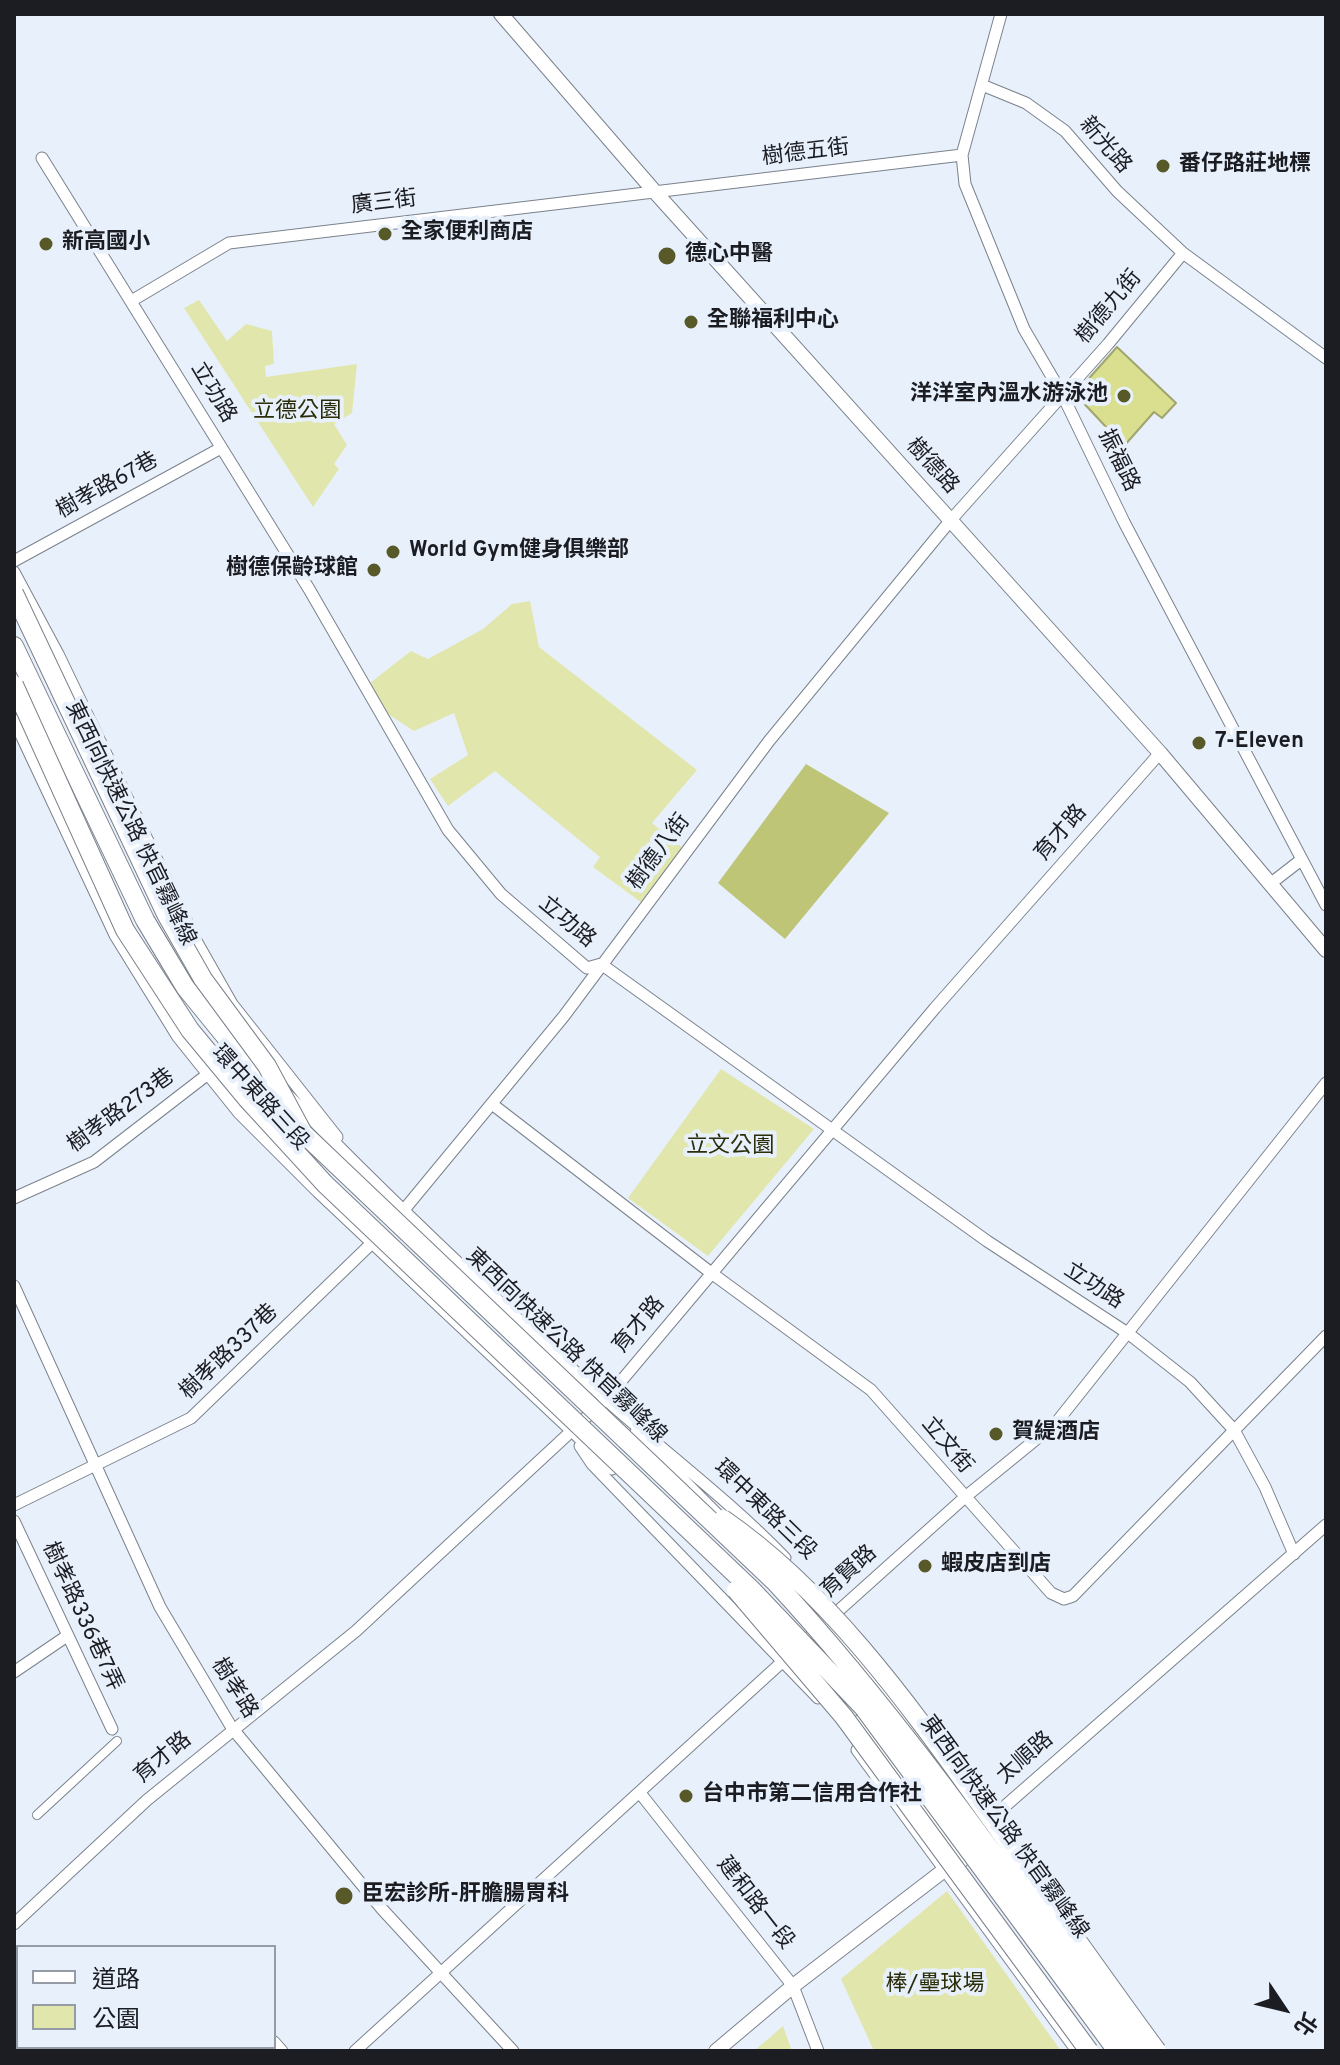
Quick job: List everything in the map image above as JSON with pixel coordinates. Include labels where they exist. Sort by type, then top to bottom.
[{"type":"highway","points":[[14,593],[166,914],[203,979],[267,1066],[303,1133]]},
{"type":"highway","name":"東西向快速公路 快官霧峰線","points":[[14,646],[145,920],[185,987],[303,1133],[775,1582],[881,1702],[1136,2051]]},
{"type":"highway","name":"東西向快速公路 快官霧峰線","points":[[14,685],[125,930],[190,1030],[248,1100],[325,1184],[751,1589],[863,1707],[1117,2051]]},
{"type":"highway","points":[[678,1488],[756,1542],[826,1612],[892,1687],[1157,2051]]},
{"type":"highway","points":[[660,1505],[844,1717],[1089,2051]]},
{"type":"street","name":"樹德路","points":[[501,14],[655,192],[1160,753],[1326,950]]},
{"type":"street","name":"振福路","points":[[1001,14],[962,155],[965,184],[1024,329],[1062,394],[1326,905]]},
{"type":"street","name":"新光路","points":[[982,85],[1026,103],[1065,131],[1117,191],[1183,253]]},
{"type":"street","name":"樹德五街","points":[[655,192],[962,155]]},
{"type":"street","name":"立功路","points":[[42,158],[133,300],[309,589],[448,830],[501,894],[587,968],[601,964],[987,1241],[1129,1334],[1190,1382],[1234,1430],[1265,1487],[1294,1554]]},
{"type":"street","name":"廣三街","points":[[133,300],[229,243],[655,192]]},
{"type":"street","points":[[1183,253],[1326,358]]},
{"type":"street","name":"樹德九街","points":[[950,521],[1183,253]]},
{"type":"street","name":"樹孝路67巷","points":[[14,561],[221,448]]},
{"type":"street","name":"樹德八街","points":[[403,1211],[492,1104],[769,741],[950,521]]},
{"type":"street","name":"環中東路三段","points":[[14,572],[58,654],[195,939],[232,1004],[375,1184]]},
{"type":"street","name":"環中東路三段","points":[[14,614],[160,915],[194,977],[241,1043],[272,1079],[403,1211],[606,1399],[690,1468],[837,1612],[1167,2051]]},
{"type":"street","name":"環中東路三段","points":[[14,720],[115,935],[152,1000],[239,1113],[571,1432],[746,1591],[800,1647],[854,1710],[1098,2051]]},
{"type":"street","name":"育才路","points":[[14,1924],[147,1800],[232,1728],[356,1631],[606,1399],[832,1128],[1160,753]]},
{"type":"street","points":[[1270,884],[1301,860]]},
{"type":"street","name":"樹孝路273巷","points":[[14,1198],[94,1162],[208,1074]]},
{"type":"street","name":"育賢路","points":[[355,2051],[964,1498],[1056,1423],[1326,1083]]},
{"type":"street","name":"立文街","points":[[492,1104],[710,1272],[871,1390],[1051,1593],[1064,1599],[1073,1596],[1326,1336]]},
{"type":"street","name":"樹孝路337巷","points":[[14,1505],[191,1418],[372,1243]]},
{"type":"street","name":"樹孝路","points":[[14,1286],[160,1607],[232,1728],[440,1975],[513,2051]]},
{"type":"street","name":"環中東路三段","points":[[606,1399],[660,1459],[826,1623],[888,1694],[991,1819],[1146,2051]]},
{"type":"street","name":"環中東路三段","points":[[571,1432],[592,1464],[836,1721],[1077,2051]]},
{"type":"street","name":"樹孝路336巷7弄","points":[[14,1521],[112,1729]]},
{"type":"street","name":"太順路","points":[[716,2051],[793,1986],[943,1871],[991,1819],[1326,1525]]},
{"type":"street","points":[[14,1672],[67,1636]]},
{"type":"street","points":[[37,1815],[117,1741]]},
{"type":"street","name":"建和路一段","points":[[640,1793],[793,1986],[818,2051]]},
{"type":"green space","name":"立德公園","points":[[199,300],[227,341],[246,324],[272,331],[274,364],[265,366],[266,377],[357,364],[352,413],[334,424],[347,445],[334,464],[339,469],[313,507],[184,308]]},
{"type":"green space","points":[[530,601],[539,647],[697,770],[652,823],[684,849],[642,903],[593,867],[600,857],[495,771],[448,806],[430,779],[468,755],[454,713],[414,731],[388,714],[370,683],[411,651],[428,659],[483,629],[512,604]]},
{"type":"green space","name":"立文公園","points":[[721,1069],[814,1129],[708,1256],[628,1198]]},
{"type":"green space","name":"棒/壘球場","points":[[947,1891],[1061,2051],[874,2051],[841,1979]]},
{"type":"green space","points":[[783,2026],[792,2051],[754,2051]]},
{"type":"shaded area","name":"洋洋室內溫水游泳池","points":[[1117,347],[1176,403],[1162,418],[1154,412],[1124,446],[1075,394]]},
{"type":"shaded area","points":[[806,764],[889,813],[785,939],[718,883]]},
{"type":"place","name":"番仔路莊地標","points":[[1163,166]]},
{"type":"place","name":"全家便利商店","points":[[385,234]]},
{"type":"place","name":"新高國小","points":[[46,244]]},
{"type":"place","name":"德心中醫","points":[[667,256]]},
{"type":"place","name":"全聯福利中心","points":[[691,322]]},
{"type":"place","name":"洋洋室內溫水游泳池","points":[[1124,396]]},
{"type":"place","name":"World Gym健身俱樂部","points":[[393,552]]},
{"type":"place","name":"樹德保齡球館","points":[[374,570]]},
{"type":"place","name":"7-Eleven","points":[[1199,743]]},
{"type":"place","name":"賀緹酒店","points":[[996,1434]]},
{"type":"place","name":"蝦皮店到店","points":[[925,1566]]},
{"type":"place","name":"台中市第二信用合作社","points":[[686,1796]]},
{"type":"place","name":"臣宏診所-肝膽腸胃科","points":[[344,1896]]}]
